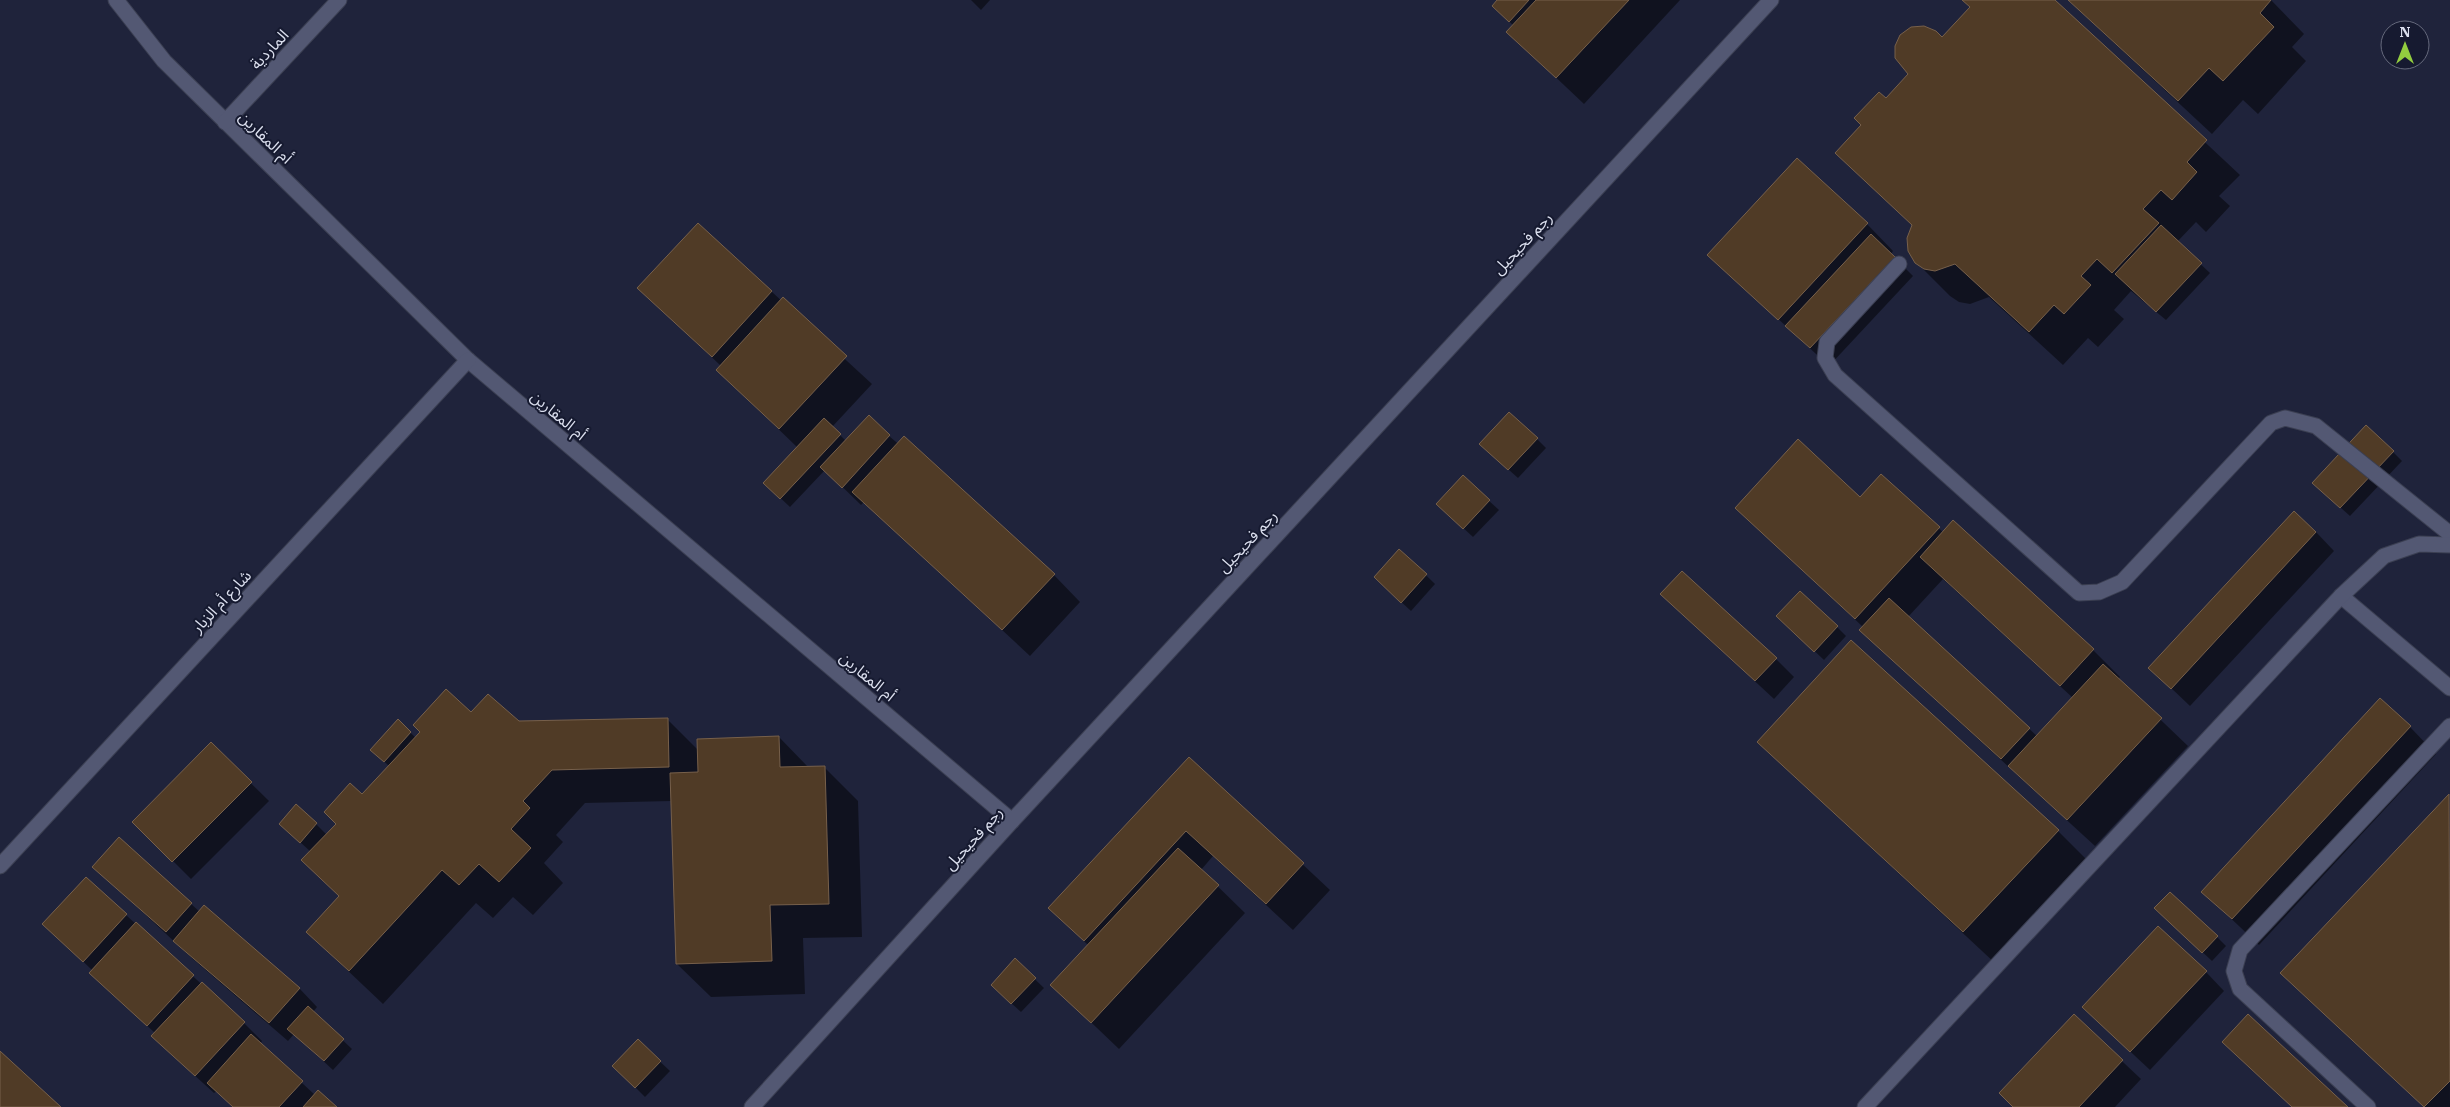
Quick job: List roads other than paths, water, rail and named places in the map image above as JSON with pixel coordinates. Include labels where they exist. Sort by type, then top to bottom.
[{"type":"street","name":"أم المقارين","points":[[116,0],[164,61],[468,360],[1012,821]]},
{"type":"street","name":"الماردية","points":[[225,122],[339,0]]},
{"type":"street","name":"رجم فحيحيل","points":[[752,1107],[1012,821],[1767,1]]},
{"type":"street","points":[[1899,264],[1827,342],[1825,358],[1835,375],[2079,593],[2099,592],[2122,582],[2270,423],[2285,418],[2316,426],[2450,534]]},
{"type":"street","name":"شارع أم الزبار","points":[[0,866],[468,360]]},
{"type":"street","points":[[1865,1107],[2341,596],[2384,556],[2419,544],[2450,545]]},
{"type":"street","points":[[2341,596],[2450,688]]},
{"type":"street","points":[[2368,1107],[2240,989],[2234,970],[2240,950],[2450,726]]}]
